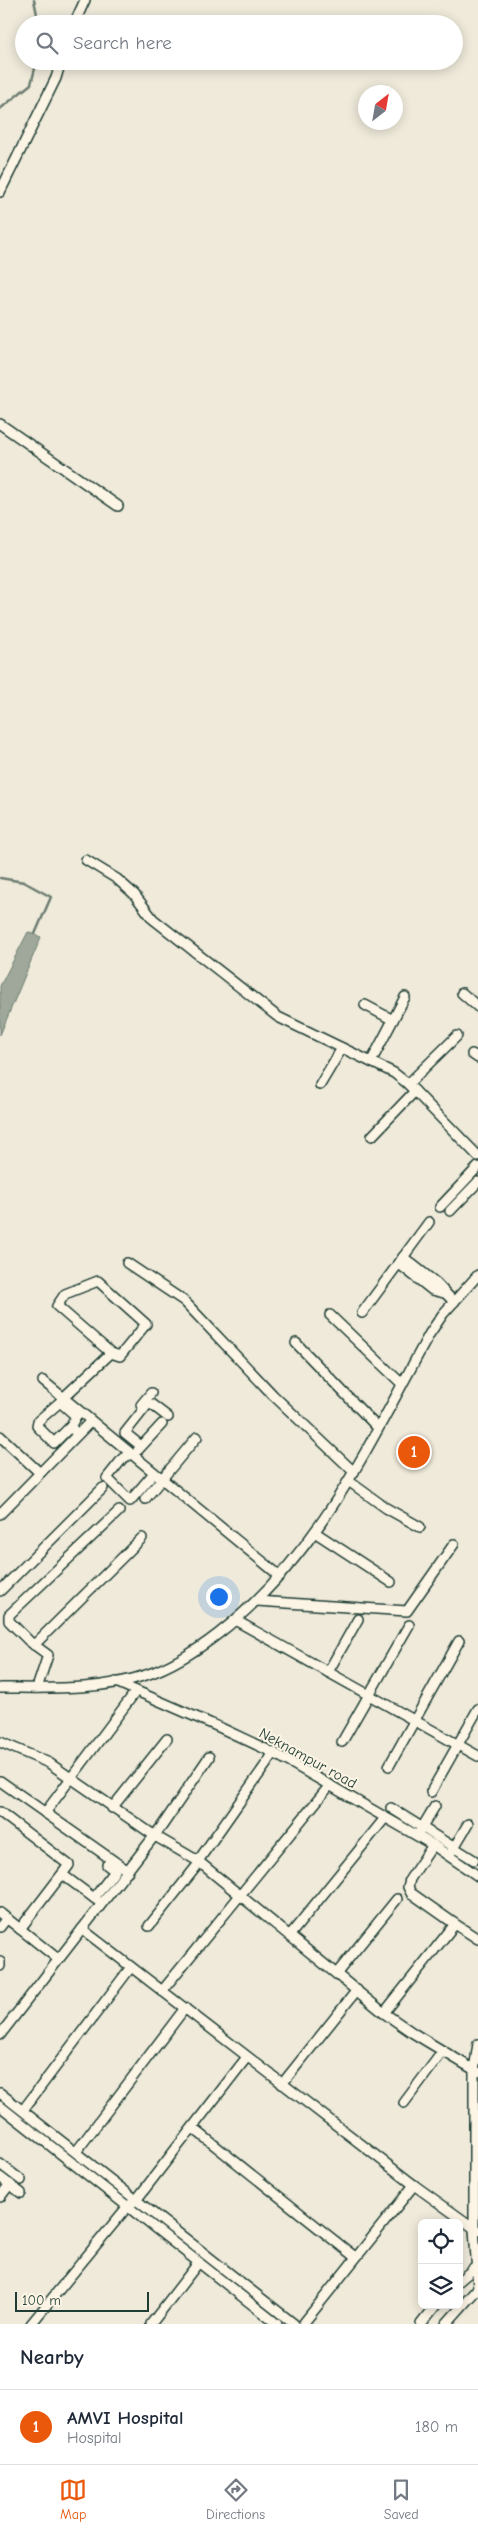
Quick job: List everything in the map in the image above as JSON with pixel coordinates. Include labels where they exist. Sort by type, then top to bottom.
[{"type":"street","points":[[78,15],[85,0]]},
{"type":"street","points":[[0,192],[58,70]]},
{"type":"street","points":[[0,424],[118,506]]},
{"type":"street","points":[[86,860],[117,879],[134,894],[153,918],[278,1017],[394,1073],[412,1088],[478,1156]]},
{"type":"street","points":[[462,993],[478,1008]]},
{"type":"street","points":[[371,1062],[405,997]]},
{"type":"street","points":[[365,1005],[393,1020]]},
{"type":"street","points":[[372,1136],[457,1036]]},
{"type":"street","points":[[320,1085],[342,1048]]},
{"type":"street","points":[[440,1207],[478,1167]]},
{"type":"street","points":[[450,1211],[478,1182]]},
{"type":"street","points":[[362,1312],[428,1222]]},
{"type":"street","points":[[400,1260],[432,1290],[444,1293],[454,1302]]},
{"type":"street","points":[[127,1263],[184,1301],[273,1395],[354,1472]]},
{"type":"street","points":[[0,1688],[80,1688],[116,1682],[162,1669],[186,1657],[235,1620],[257,1601],[316,1533],[350,1482],[430,1333],[454,1302],[474,1287],[478,1276]]},
{"type":"street","points":[[98,1281],[146,1322],[145,1326],[120,1356],[112,1353],[57,1306],[65,1294],[98,1281]]},
{"type":"street","points":[[330,1315],[402,1384]]},
{"type":"street","points":[[296,1343],[378,1428]]},
{"type":"street","points":[[63,1398],[112,1353]]},
{"type":"street","points":[[43,1381],[155,1477],[280,1576]]},
{"type":"street","points":[[111,1438],[152,1393]]},
{"type":"street","points":[[60,1402],[76,1416],[70,1427],[54,1443],[36,1426],[38,1421],[60,1402]]},
{"type":"street","points":[[141,1446],[124,1433],[148,1404],[151,1404],[168,1417]]},
{"type":"street","points":[[0,1514],[90,1421]]},
{"type":"street","points":[[162,1424],[130,1456],[123,1458],[106,1478],[130,1501],[197,1437]]},
{"type":"street","points":[[70,1427],[78,1434]]},
{"type":"street","points":[[0,1436],[40,1473]]},
{"type":"street","points":[[145,1499],[155,1477]]},
{"type":"street","points":[[350,1482],[386,1508],[420,1527]]},
{"type":"street","points":[[0,1591],[103,1488]]},
{"type":"street","points":[[37,1688],[48,1657],[46,1652],[34,1645],[9,1621],[9,1615],[119,1511]]},
{"type":"street","points":[[316,1533],[391,1582]]},
{"type":"street","points":[[34,1645],[142,1538]]},
{"type":"street","points":[[257,1601],[407,1611],[454,1544]]},
{"type":"street","points":[[328,1672],[358,1619]]},
{"type":"street","points":[[235,1620],[478,1756]]},
{"type":"street","points":[[342,1742],[409,1624]]},
{"type":"street","points":[[389,1766],[459,1642]]},
{"type":"street","name":"Neknampur road","points":[[116,1682],[274,1753],[385,1818],[420,1832],[433,1845],[478,1876]]},
{"type":"street","points":[[45,1813],[136,1691]]},
{"type":"street","points":[[431,1792],[478,1709]]},
{"type":"street","points":[[112,1808],[167,1739]]},
{"type":"street","points":[[0,1742],[49,1763],[112,1808],[199,1862],[337,1972],[384,2013],[476,2071]]},
{"type":"street","points":[[149,1926],[199,1862],[274,1753]]},
{"type":"street","points":[[0,2035],[155,1836],[209,1757]]},
{"type":"street","points":[[0,1781],[128,1871]]},
{"type":"street","points":[[162,1990],[330,1786]]},
{"type":"street","points":[[420,1832],[435,1806]]},
{"type":"street","points":[[391,1808],[420,1832],[454,1847],[474,1860]]},
{"type":"street","points":[[0,1812],[68,1862],[69,1868],[20,1929]]},
{"type":"street","points":[[290,1935],[385,1818]]},
{"type":"street","points":[[449,1856],[468,1824]]},
{"type":"street","points":[[433,1845],[410,1878],[408,1887],[411,1893],[478,1939]]},
{"type":"street","points":[[94,1898],[115,1871],[107,1865],[111,1860]]},
{"type":"street","points":[[63,1875],[102,1904]]},
{"type":"street","points":[[337,1972],[398,1899]]},
{"type":"street","points":[[0,1927],[3,1916],[58,1959]]},
{"type":"street","points":[[384,2013],[455,1924]]},
{"type":"street","points":[[82,1929],[414,2185],[476,2230]]},
{"type":"street","points":[[23,2110],[131,1967]]},
{"type":"street","points":[[282,2084],[357,1990]]},
{"type":"street","points":[[76,2152],[185,2008]]},
{"type":"street","points":[[446,2324],[478,2288],[476,2071],[478,2044]]},
{"type":"street","points":[[404,2103],[443,2051]]},
{"type":"street","points":[[31,2324],[128,2206],[137,2199],[247,2057]]},
{"type":"street","points":[[0,2092],[294,2324]]},
{"type":"street","points":[[0,2106],[277,2324]]},
{"type":"street","points":[[193,2128],[355,2257]]},
{"type":"street","points":[[0,2164],[21,2180]]},
{"type":"street","points":[[0,2177],[21,2193]]},
{"type":"street","points":[[0,2197],[10,2184]]},
{"type":"street","points":[[303,2324],[414,2185]]},
{"type":"street","points":[[151,2324],[198,2262]]},
{"type":"street","points":[[463,2277],[477,2265]]},
{"type":"street","points":[[421,2324],[433,2309]]},
{"type":"shaded area","points":[[28,932],[41,937],[0,1035],[0,986]]},
{"type":"waterway","points":[[34,0],[37,15]]},
{"type":"waterway","points":[[0,109],[31,84],[35,70]]},
{"type":"waterway","points":[[0,878],[24,882],[51,897],[35,934]]},
{"type":"place","name":"AMVI Hospital","points":[[414,1452]]}]
